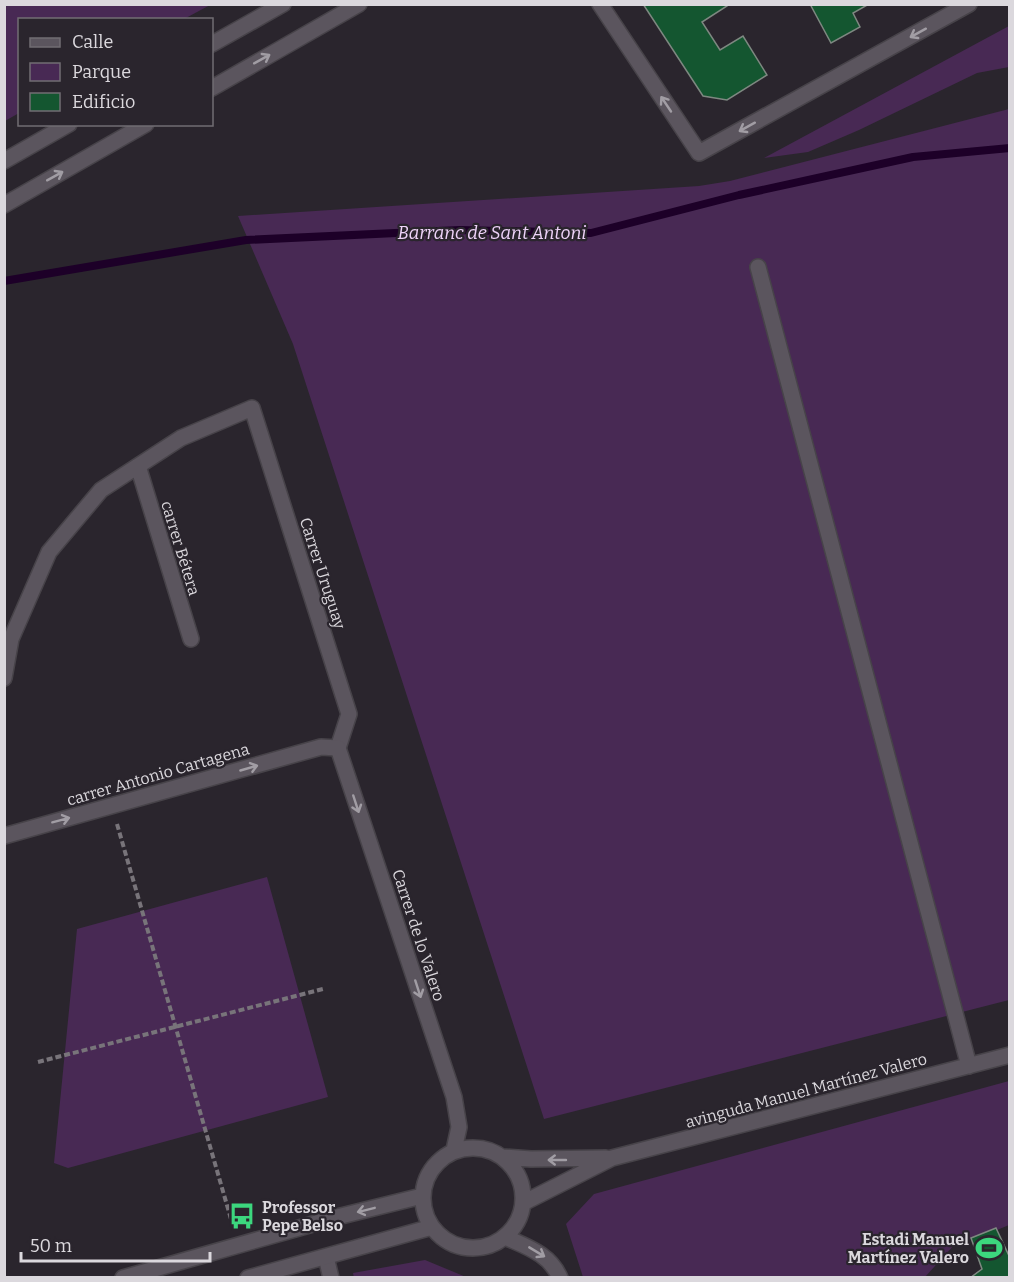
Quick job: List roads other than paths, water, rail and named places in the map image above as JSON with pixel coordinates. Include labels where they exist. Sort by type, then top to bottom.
[{"type":"street","points":[[213,43],[283,4]]},
{"type":"street","points":[[213,87],[359,4]]},
{"type":"street","points":[[600,4],[699,153],[969,4]]},
{"type":"street","points":[[4,161],[65,126]]},
{"type":"street","points":[[4,205],[142,126]]},
{"type":"street","points":[[758,267],[969,1066]]},
{"type":"street","name":"Carrer Uruguay","points":[[138,466],[181,438],[252,408],[349,714],[338,748]]},
{"type":"street","points":[[4,678],[11,639],[49,552],[101,489],[138,466]]},
{"type":"street","name":"carrer Bétera","points":[[138,466],[191,639]]},
{"type":"street","name":"carrer Antonio Cartagena","points":[[4,836],[321,747],[338,748]]},
{"type":"street","name":"Carrer de lo Valero","points":[[338,748],[454,1097],[459,1126],[454,1150]]},
{"type":"street","name":"avinguda Manuel Martínez Valero","points":[[503,1157],[567,1160],[612,1158],[1010,1055]]},
{"type":"street","points":[[463,1148],[491,1150],[503,1157],[518,1176],[523,1192],[523,1203],[518,1220],[505,1237],[496,1243],[477,1248],[453,1244],[432,1227],[424,1211],[422,1196],[428,1174],[439,1160],[454,1150],[463,1148]]},
{"type":"street","name":"avinguda Manuel Martínez Valero","points":[[523,1203],[612,1158]]},
{"type":"street","points":[[123,1278],[341,1216],[422,1196]]},
{"type":"street","points":[[248,1278],[432,1227]]},
{"type":"street","points":[[505,1237],[547,1258],[560,1278]]},
{"type":"street","points":[[326,1257],[331,1278]]},
{"type":"waterway","name":"Barranc de Sant Antoni","points":[[4,281],[246,240],[460,230],[591,233],[739,195],[913,157],[1010,148]]},
{"type":"place","name":"Professor Pepe Belso","points":[[242,1216]]},
{"type":"place","name":"Estadi Manuel Martínez Valero","points":[[989,1248]]}]
